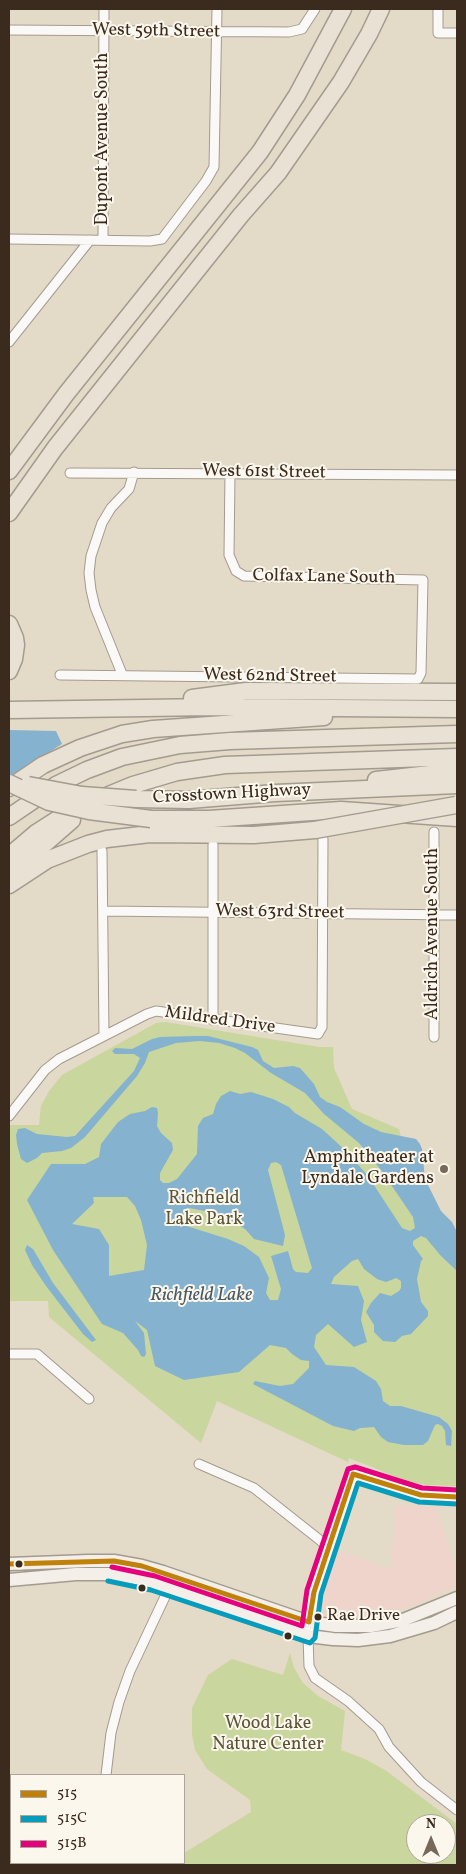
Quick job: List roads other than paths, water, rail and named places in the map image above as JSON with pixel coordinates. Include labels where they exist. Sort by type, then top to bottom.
[{"type":"highway","points":[[9,471],[72,387],[260,152],[297,95],[343,9]]},
{"type":"highway","points":[[9,513],[74,425],[236,222],[278,173],[341,82],[381,9]]},
{"type":"highway","points":[[9,624],[16,645],[14,659],[9,670]]},
{"type":"highway","points":[[97,708],[246,691],[457,692]]},
{"type":"highway","points":[[9,710],[97,708],[457,709]]},
{"type":"highway","points":[[9,788],[43,765],[80,748],[122,734],[173,728],[350,716],[380,708]]},
{"type":"highway","points":[[9,817],[56,785],[87,770],[122,757],[180,745],[249,740],[457,734]]},
{"type":"highway","points":[[9,856],[36,833],[61,817],[87,804],[133,785],[177,772],[225,764],[457,757]]},
{"type":"highway","points":[[275,793],[457,771]]},
{"type":"highway","points":[[9,782],[49,802],[89,811],[151,819],[210,819],[341,810],[457,809]]},
{"type":"highway","name":"Crosstown Highway","points":[[9,782],[82,795],[189,800],[275,793],[457,785]]},
{"type":"highway","points":[[9,875],[63,829],[87,804]]},
{"type":"highway","points":[[9,885],[47,860],[88,844],[128,836],[319,835],[457,809]]},
{"type":"main road","points":[[9,1564],[114,1561],[142,1566],[172,1582],[308,1636],[350,1640],[382,1638],[407,1632],[457,1612]]},
{"type":"main road","points":[[9,1580],[76,1574],[110,1574],[172,1582],[310,1622],[354,1627],[403,1620],[457,1598]]},
{"type":"street","name":"Dupont Avenue South","points":[[104,9],[104,240]]},
{"type":"street","points":[[9,239],[150,241],[162,239],[206,181],[214,167],[217,9]]},
{"type":"street","name":"West 59th Street","points":[[9,30],[290,32],[302,29],[316,9]]},
{"type":"street","points":[[438,9],[438,33],[457,33]]},
{"type":"street","name":"Dupont Avenue South","points":[[9,342],[90,240]]},
{"type":"street","points":[[122,674],[95,607],[89,573],[91,556],[102,523],[111,508],[130,489],[134,472]]},
{"type":"street","name":"West 61st Street","points":[[70,473],[457,474]]},
{"type":"street","name":"Colfax Lane South","points":[[230,473],[229,555],[236,571],[244,576],[423,580],[421,673],[418,679]]},
{"type":"street","name":"West 62nd Street","points":[[60,675],[122,674],[418,679]]},
{"type":"street","name":"Aldrich Avenue South","points":[[434,832],[434,1037]]},
{"type":"street","points":[[319,835],[323,914]]},
{"type":"street","points":[[213,845],[213,1020]]},
{"type":"street","points":[[102,851],[104,1036]]},
{"type":"street","name":"West 63rd Street","points":[[103,911],[457,915]]},
{"type":"street","name":"Mildred Drive","points":[[9,1116],[45,1070],[59,1060],[156,1011],[318,1034],[322,1027],[323,914]]},
{"type":"street","points":[[9,1354],[37,1354],[89,1399]]},
{"type":"street","points":[[200,1464],[254,1488],[321,1541],[328,1549]]},
{"type":"street","points":[[457,1497],[408,1492],[354,1474],[314,1592],[308,1636],[309,1666],[315,1678],[348,1701],[379,1729],[389,1747],[421,1782],[457,1810]]},
{"type":"street","points":[[106,1774],[111,1733],[119,1702],[130,1671],[172,1582]]},
{"type":"water","points":[[9,730],[56,731],[62,744],[9,777]]},
{"type":"water","name":"Richfield Lake","points":[[208,1036],[252,1047],[258,1050],[263,1061],[274,1068],[293,1066],[300,1068],[314,1084],[320,1097],[340,1107],[364,1124],[381,1132],[416,1139],[420,1144],[425,1179],[441,1211],[452,1222],[457,1232],[457,1271],[426,1238],[421,1236],[413,1241],[413,1245],[423,1259],[417,1279],[421,1302],[428,1311],[428,1316],[411,1334],[402,1336],[395,1342],[383,1341],[374,1332],[374,1325],[366,1312],[380,1293],[391,1296],[399,1291],[401,1281],[396,1278],[386,1282],[377,1279],[364,1269],[358,1259],[352,1261],[334,1277],[331,1284],[358,1286],[364,1301],[361,1320],[367,1342],[354,1347],[328,1324],[316,1335],[314,1347],[326,1365],[354,1367],[376,1381],[381,1389],[383,1401],[390,1406],[401,1406],[439,1417],[448,1424],[452,1431],[451,1446],[446,1445],[445,1431],[438,1424],[435,1425],[428,1441],[423,1445],[404,1445],[388,1442],[381,1437],[374,1427],[360,1428],[354,1431],[333,1426],[253,1384],[255,1381],[280,1386],[293,1384],[309,1368],[309,1361],[301,1360],[286,1348],[270,1345],[239,1372],[184,1380],[155,1366],[147,1330],[135,1321],[144,1333],[146,1354],[144,1357],[141,1356],[123,1333],[102,1324],[53,1250],[27,1200],[51,1164],[85,1164],[99,1157],[101,1144],[118,1122],[130,1114],[145,1111],[152,1107],[157,1108],[157,1126],[161,1133],[172,1143],[173,1150],[160,1173],[160,1180],[163,1183],[169,1183],[177,1179],[197,1154],[198,1126],[203,1118],[213,1114],[221,1096],[230,1091],[240,1094],[251,1092],[273,1099],[289,1107],[295,1113],[322,1129],[345,1150],[368,1176],[402,1228],[410,1231],[415,1228],[413,1217],[381,1170],[359,1143],[324,1114],[305,1093],[271,1073],[245,1053],[219,1043],[200,1041],[176,1043],[149,1052],[137,1076],[85,1137],[71,1148],[42,1153],[27,1163],[21,1159],[16,1135],[18,1129],[25,1128],[37,1134],[75,1136],[134,1071],[140,1058],[134,1054],[115,1054],[112,1051],[115,1048],[132,1049],[160,1037]],"holes":[[[276,1162],[281,1165],[312,1268],[308,1273],[296,1272],[293,1269],[288,1251],[271,1256],[281,1289],[278,1300],[270,1300],[266,1293],[269,1278],[259,1257],[244,1246],[228,1239],[177,1223],[189,1208],[210,1212],[236,1223],[254,1239],[283,1246],[285,1235],[268,1170],[271,1163]],[[93,1197],[127,1197],[135,1206],[141,1220],[147,1245],[144,1270],[109,1276],[109,1245],[99,1229],[72,1224],[94,1203]]]},
{"type":"water","points":[[27,1245],[33,1249],[53,1283],[96,1340],[92,1342],[83,1334],[46,1286],[32,1265],[25,1250]]},
{"type":"place","name":"Amphitheater at Lyndale Gardens","points":[[444,1169]]},
{"type":"place","name":"Rae Drive","points":[[318,1617]]},
{"type":"park label","name":"Richfield Lake Park","points":[[204,1210]]},
{"type":"park label","name":"Wood Lake Nature Center","points":[[268,1735]]}]
